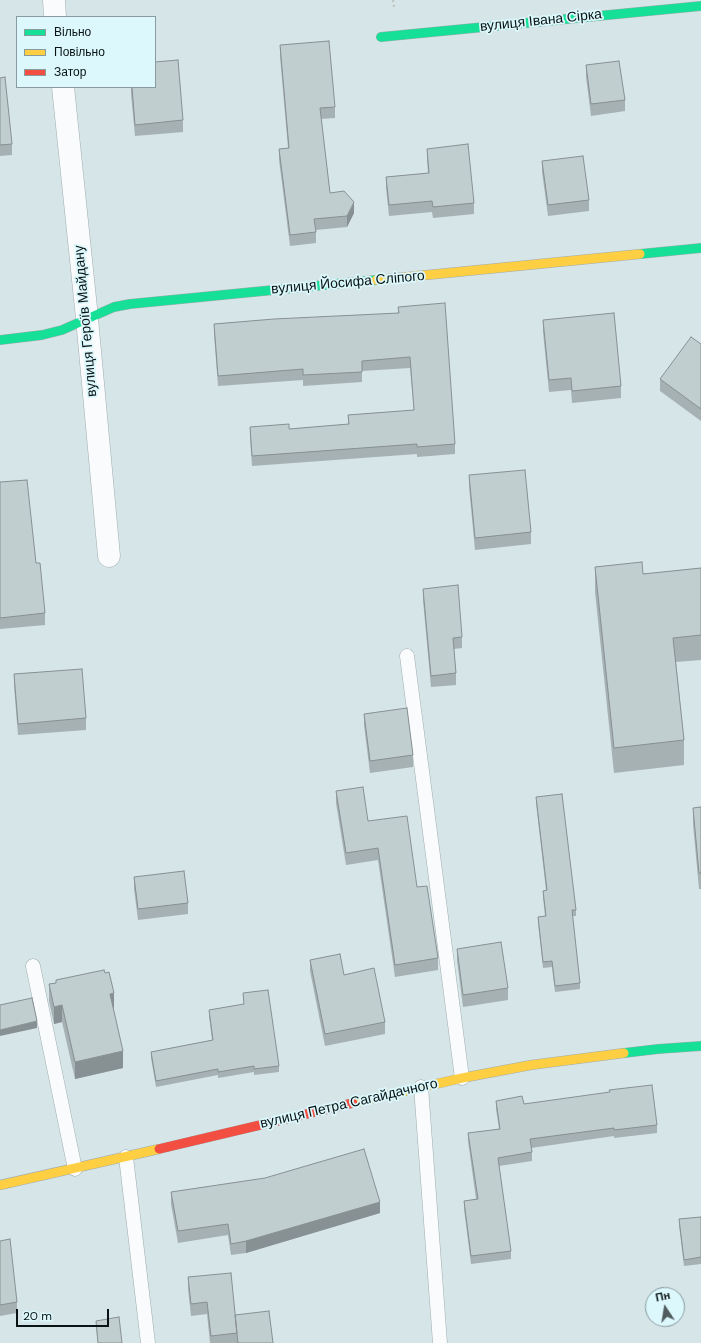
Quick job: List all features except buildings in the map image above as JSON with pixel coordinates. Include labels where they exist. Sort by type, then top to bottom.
[{"type":"street","points":[[54,0],[55,16]]},
{"type":"street","name":"вулиця Івана Сірка","points":[[381,37],[701,6]]},
{"type":"street","name":"вулиця Героїв Майдану","points":[[63,88],[109,556]]},
{"type":"street","name":"вулиця Йосифа Сліпого","points":[[0,340],[42,335],[62,330],[114,307],[130,304],[701,248]]},
{"type":"street","name":"вулиця Петра Сагайдачного","points":[[0,1185],[76,1169],[462,1078],[531,1066],[658,1049],[701,1046]]},
{"type":"lane","points":[[407,656],[462,1078]]},
{"type":"lane","points":[[33,966],[76,1169]]},
{"type":"lane","points":[[421,1087],[440,1343]]},
{"type":"lane","points":[[126,1157],[148,1343]]},
{"type":"traffic: fast","points":[[381,37],[701,6]]},
{"type":"traffic: fast","points":[[640,254],[701,248]]},
{"type":"traffic: fast","points":[[0,340],[42,335],[62,330],[114,307],[130,304],[376,280]]},
{"type":"traffic: fast","points":[[624,1053],[701,1046]]},
{"type":"traffic: slow","points":[[376,280],[640,254]]},
{"type":"traffic: slow","points":[[353,1103],[462,1078],[531,1065],[624,1053]]},
{"type":"traffic: slow","points":[[0,1185],[159,1149]]},
{"type":"traffic: jam","points":[[159,1149],[353,1103]]}]
